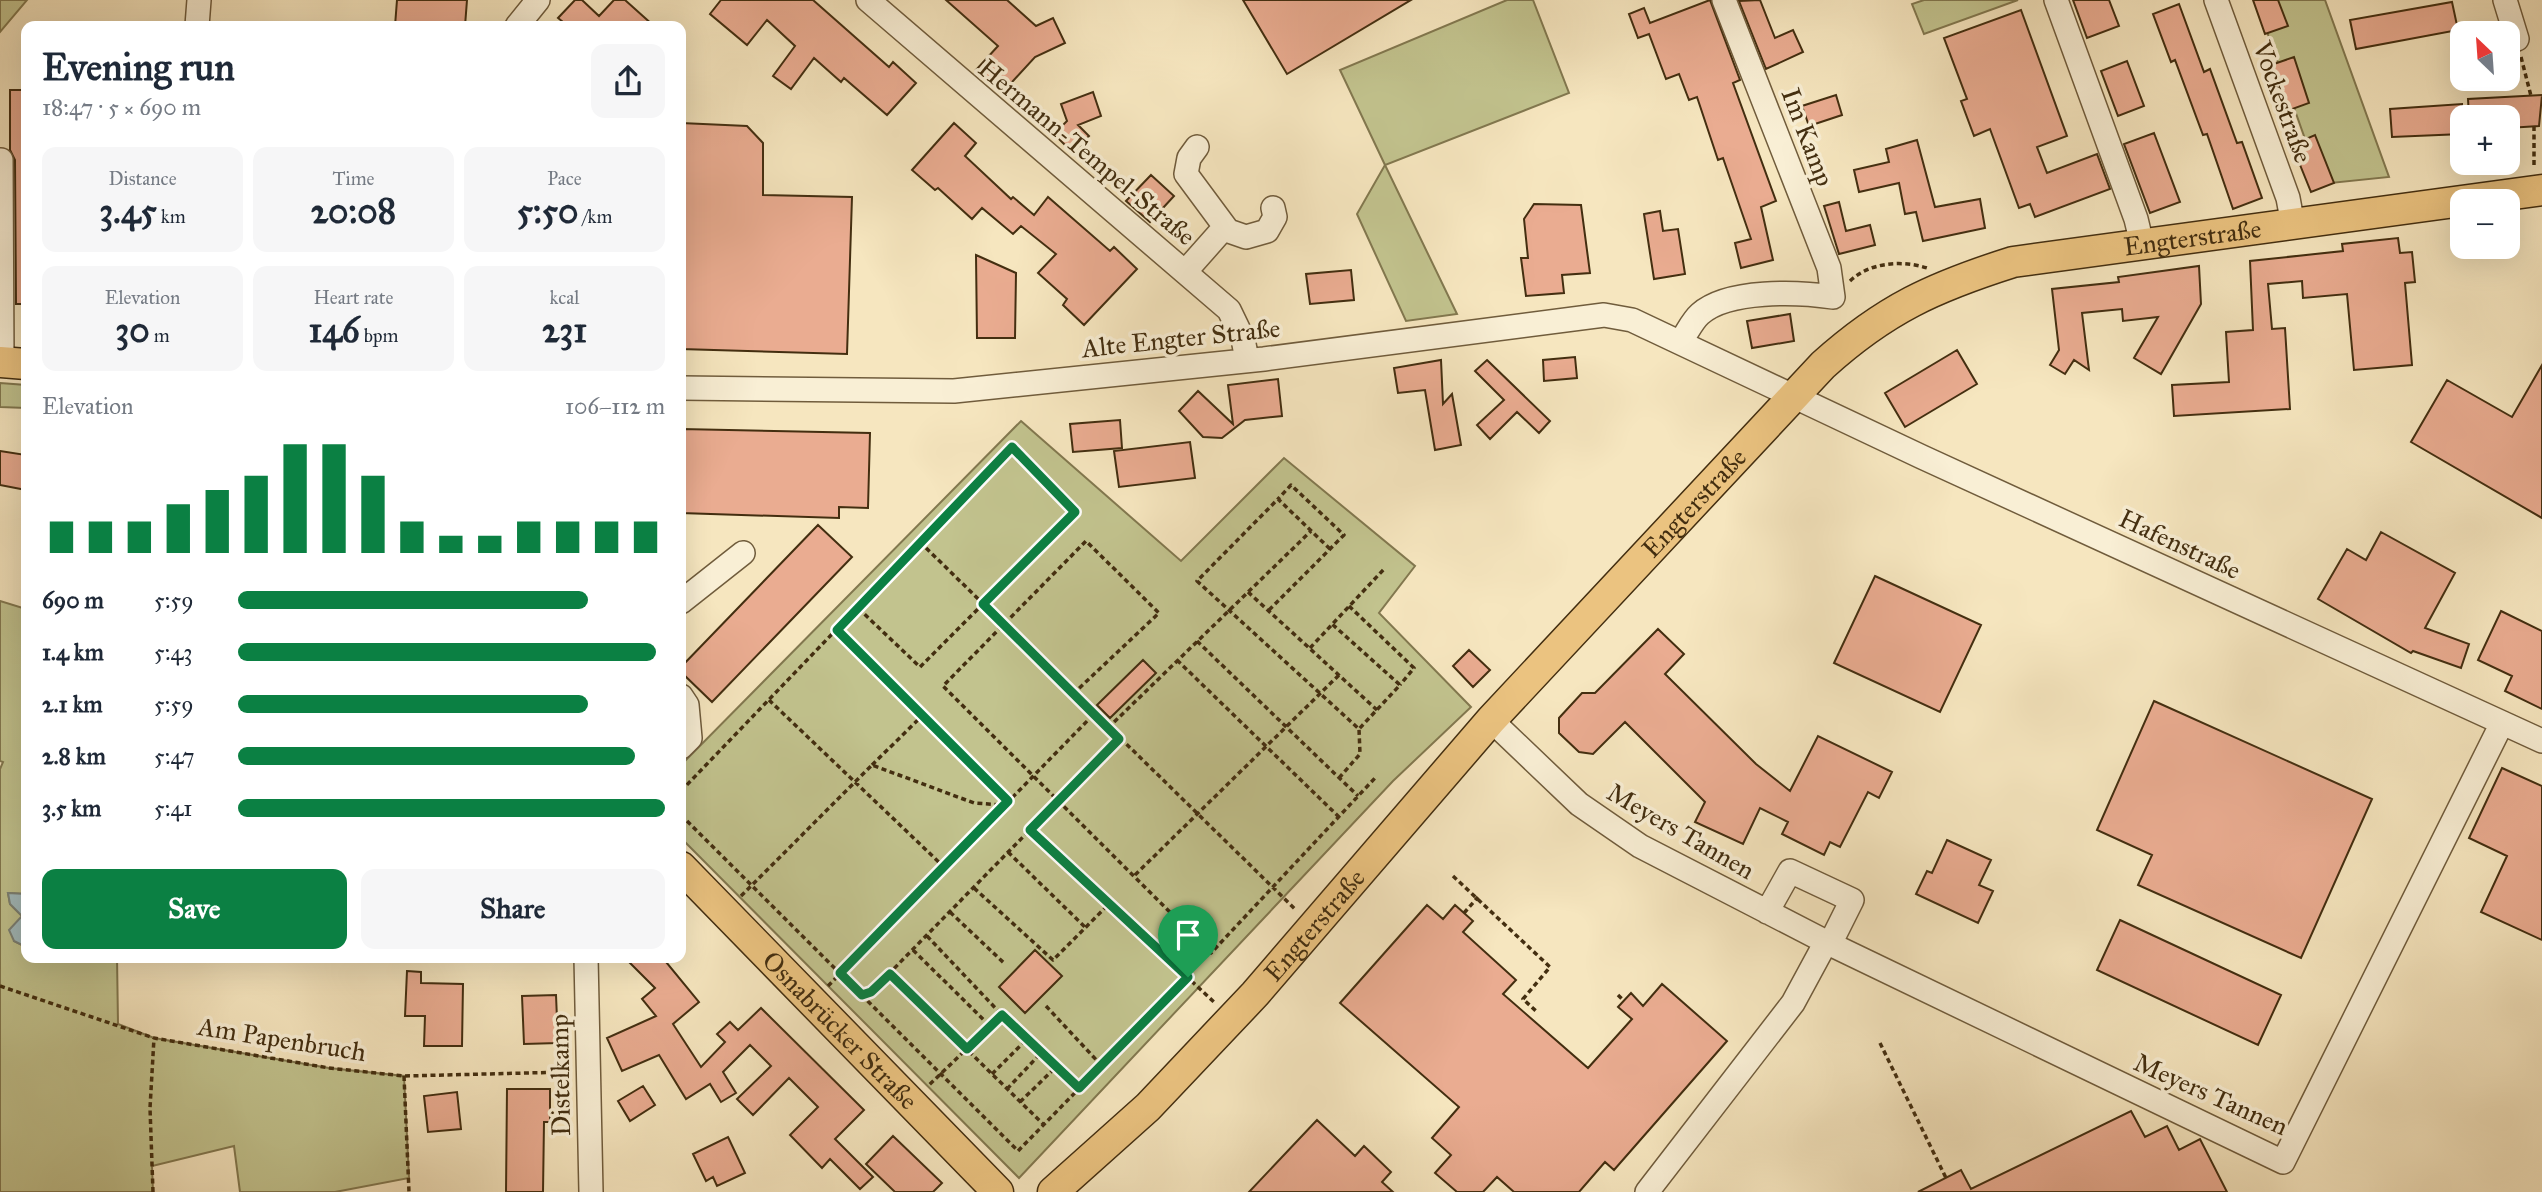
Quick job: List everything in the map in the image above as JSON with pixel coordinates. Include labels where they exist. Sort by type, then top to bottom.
[{"type":"main road","name":"Engterstraße","points":[[1053,1192],[1148,1107],[1231,1018],[1491,720],[1795,397],[1853,338],[1898,307],[1941,286],[2013,262],[2539,190]]},
{"type":"main road","name":"Osnabrücker Straße","points":[[686,872],[814,1000],[998,1192]]},
{"type":"street","points":[[197,21],[199,0]]},
{"type":"street","points":[[521,21],[538,0]]},
{"type":"street","name":"Hermann-Tempel-Straße","points":[[867,0],[1229,310],[1243,339],[1247,360]]},
{"type":"street","name":"Im Kamp","points":[[1724,0],[1829,268],[1833,297]]},
{"type":"street","points":[[2056,0],[2136,219],[2142,244]]},
{"type":"street","name":"Vockestraße","points":[[2217,0],[2285,190],[2293,225]]},
{"type":"street","points":[[2505,0],[2511,21]]},
{"type":"street","points":[[1197,147],[1189,158],[1186,174],[1226,228],[1246,237],[1260,234],[1272,226],[1273,208]]},
{"type":"street","points":[[1,160],[10,363]]},
{"type":"street","points":[[1185,272],[1226,228]]},
{"type":"street","points":[[1681,341],[1699,315],[1718,302],[1796,292],[1833,297]]},
{"type":"street","name":"Alte Engter Straße","points":[[686,388],[954,391],[1247,360],[1604,315],[1632,320],[1681,341],[1795,397]]},
{"type":"street","name":"Hafenstraße","points":[[1795,397],[2542,741]]},
{"type":"street","points":[[686,598],[743,553]]},
{"type":"street","points":[[686,704],[690,738],[686,742]]},
{"type":"street","name":"Meyers Tannen","points":[[1491,720],[1579,804],[1640,846],[1828,943],[2283,1162],[2502,723]]},
{"type":"street","points":[[1647,1192],[1793,1003],[1852,900],[1790,871],[1767,912]]},
{"type":"street","name":"Distelkamp","points":[[586,963],[591,1192]]},
{"type":"path","points":[[2520,51],[2531,96]]},
{"type":"path","points":[[2533,126],[2539,190]]},
{"type":"path","points":[[1833,297],[1862,270],[1909,262],[1934,270]]},
{"type":"path","points":[[686,786],[1012,447],[1075,512],[920,667],[858,608]]},
{"type":"path","points":[[1269,610],[1345,535],[1291,485],[1197,581],[1359,729],[1360,754],[1339,778]]},
{"type":"path","points":[[1278,499],[1330,549]]},
{"type":"path","points":[[1108,728],[1311,531]]},
{"type":"path","points":[[1073,694],[1159,613],[1086,541],[943,686],[1211,953],[1375,778]]},
{"type":"path","points":[[919,542],[1282,898]]},
{"type":"path","points":[[1310,648],[1385,568]]},
{"type":"path","points":[[1248,592],[1377,710]]},
{"type":"path","points":[[1349,606],[1414,668],[1359,729]]},
{"type":"path","points":[[1332,624],[1400,685]]},
{"type":"path","points":[[837,630],[1008,801]]},
{"type":"path","points":[[1197,641],[1358,796]]},
{"type":"path","points":[[1177,660],[1339,817]]},
{"type":"path","points":[[1135,875],[1339,676]]},
{"type":"path","points":[[769,700],[944,867]]},
{"type":"path","points":[[814,1000],[1094,714]]},
{"type":"path","points":[[750,886],[923,715]]},
{"type":"path","points":[[862,995],[871,992],[890,974],[1119,739]]},
{"type":"path","points":[[872,765],[974,803],[1003,805]]},
{"type":"path","points":[[686,820],[1018,1150],[1188,977]]},
{"type":"path","points":[[1030,830],[1231,1018]]},
{"type":"path","points":[[1008,852],[1086,928]]},
{"type":"path","points":[[1453,876],[1550,967],[1523,999],[1536,1011]]},
{"type":"path","points":[[974,888],[1053,961],[1109,904]]},
{"type":"path","points":[[1464,913],[1478,897]]},
{"type":"path","points":[[950,912],[1004,963]]},
{"type":"path","points":[[927,936],[1002,1015],[1079,1088]]},
{"type":"path","points":[[913,950],[990,1026]]},
{"type":"path","points":[[890,974],[1044,1125]]},
{"type":"path","name":"Am Papenbruch","points":[[0,986],[154,1038],[329,1069],[404,1076],[587,1072]]},
{"type":"path","points":[[1618,995],[1624,1000]]},
{"type":"path","points":[[1046,1006],[1102,1066]]},
{"type":"path","points":[[912,1102],[1002,1015]]},
{"type":"path","points":[[153,1192],[150,1108],[154,1038]]},
{"type":"path","points":[[992,1074],[1027,1039]]},
{"type":"path","points":[[1880,1043],[1946,1178]]},
{"type":"path","points":[[1007,1089],[1042,1052]]},
{"type":"path","points":[[1020,1102],[1056,1066]]},
{"type":"path","points":[[404,1076],[409,1192]]},
{"type":"green space","points":[[0,0],[27,0],[0,32]]},
{"type":"green space","points":[[1507,0],[1533,0],[1569,93],[1385,165],[1340,70]]},
{"type":"green space","points":[[1924,0],[2018,0],[1924,34],[1912,4]]},
{"type":"green space","points":[[2269,0],[2325,0],[2389,177],[2321,184],[2266,29]]},
{"type":"green space","points":[[1385,165],[1457,314],[1406,321],[1357,214]]},
{"type":"green space","points":[[0,383],[21,385],[21,408],[0,407]]},
{"type":"green space","points":[[1021,421],[1181,561],[1284,458],[1415,566],[1379,613],[1471,707],[1393,781],[1019,1178],[686,843],[686,760]]},
{"type":"green space","points":[[0,601],[21,607],[21,894],[8,893],[10,904],[21,915],[14,941],[21,944],[21,963],[117,963],[118,1024],[154,1038],[329,1068],[404,1076],[409,1178],[335,1192],[240,1192],[234,1146],[152,1166],[153,1192],[0,1192],[0,769],[3,762],[0,761]]},
{"type":"water","points":[[8,893],[21,894],[21,915],[10,904]]},
{"type":"water","points":[[21,917],[21,944],[14,941],[9,930]]},
{"type":"building","points":[[397,0],[467,0],[465,21],[395,21]]},
{"type":"building","points":[[575,0],[582,0],[599,16],[614,0],[625,0],[648,21],[562,21],[558,18]]},
{"type":"building","points":[[721,0],[813,0],[889,67],[893,62],[916,83],[887,115],[844,78],[841,82],[814,58],[791,89],[773,76],[795,46],[767,20],[747,45],[710,14]]},
{"type":"building","points":[[946,0],[1007,0],[1036,26],[1053,18],[1065,43],[1035,57],[1002,93],[976,70],[998,46]]},
{"type":"building","points":[[1243,0],[1411,0],[1287,74]]},
{"type":"building","points":[[1710,0],[1740,80],[1733,83],[1776,201],[1761,207],[1773,260],[1741,268],[1735,243],[1751,239],[1723,158],[1718,160],[1697,97],[1689,100],[1679,74],[1666,79],[1649,34],[1638,38],[1629,14],[1644,8],[1650,23]]},
{"type":"building","points":[[1760,0],[1775,38],[1793,30],[1803,52],[1766,69],[1739,1]]},
{"type":"building","points":[[2073,0],[2109,0],[2119,26],[2087,38]]},
{"type":"building","points":[[2253,0],[2278,0],[2288,26],[2265,34]]},
{"type":"building","points":[[2452,2],[2456,21],[2450,21],[2450,31],[2356,49],[2350,20]]},
{"type":"building","points":[[2179,4],[2204,72],[2210,69],[2237,143],[2242,142],[2262,198],[2233,209],[2207,134],[2203,135],[2175,60],[2171,62],[2153,14]]},
{"type":"building","points":[[2021,10],[2067,136],[2037,147],[2047,173],[2097,154],[2110,189],[2035,217],[2030,204],[2019,208],[1990,129],[1974,136],[1961,101],[1967,99],[1944,38]]},
{"type":"building","points":[[2294,57],[2309,103],[2284,112],[2268,66]]},
{"type":"building","points":[[2127,61],[2144,106],[2118,116],[2101,71]]},
{"type":"building","points":[[10,90],[21,90],[21,304],[16,304],[15,160],[10,150]]},
{"type":"building","points":[[1093,92],[1101,116],[1078,125],[1089,136],[1073,153],[1054,134],[1067,121],[1061,104]]},
{"type":"building","points":[[1836,95],[1842,115],[1809,126],[1802,106]]},
{"type":"building","points":[[2542,95],[2539,126],[2520,127],[2520,105],[2468,105],[2468,99]]},
{"type":"building","points":[[2462,104],[2450,105],[2450,135],[2392,137],[2390,109]]},
{"type":"building","points":[[686,123],[747,126],[763,143],[763,195],[852,197],[847,354],[686,349]]},
{"type":"building","points":[[954,123],[976,143],[965,156],[1011,199],[1013,197],[1034,215],[1048,197],[1110,251],[1114,247],[1137,269],[1084,325],[1063,305],[1067,299],[1038,273],[1056,254],[1021,226],[1013,234],[982,208],[972,219],[938,188],[935,190],[912,170]]},
{"type":"building","points":[[2154,133],[2180,202],[2150,213],[2124,144]]},
{"type":"building","points":[[2315,135],[2334,183],[2311,192],[2292,145]]},
{"type":"building","points":[[1917,140],[1935,207],[1980,199],[1985,228],[1923,241],[1916,212],[1905,214],[1899,183],[1859,192],[1854,170],[1889,162],[1886,149]]},
{"type":"building","points":[[1151,175],[1174,196],[1150,222],[1126,201]]},
{"type":"building","points":[[1839,202],[1846,231],[1870,225],[1875,245],[1839,254],[1824,206]]},
{"type":"building","points":[[1534,204],[1581,205],[1590,273],[1562,275],[1564,293],[1526,296],[1521,258],[1528,258],[1524,219]]},
{"type":"building","points":[[1660,211],[1663,231],[1678,229],[1685,274],[1654,279],[1644,214]]},
{"type":"building","points":[[2398,238],[2400,253],[2412,252],[2415,282],[2405,283],[2412,365],[2354,370],[2347,294],[2303,298],[2302,281],[2268,284],[2272,329],[2285,328],[2290,409],[2174,416],[2172,385],[2229,382],[2226,332],[2253,330],[2250,261],[2343,251],[2342,244]]},
{"type":"building","points":[[976,255],[1016,273],[1015,338],[977,338]]},
{"type":"building","points":[[2199,266],[2201,304],[2161,374],[2134,358],[2158,317],[2123,321],[2122,309],[2082,313],[2089,370],[2074,360],[2065,374],[2050,365],[2059,350],[2052,289],[2119,282],[2118,277]]},
{"type":"building","points":[[1351,270],[1354,300],[1310,304],[1306,274]]},
{"type":"building","points":[[1790,314],[1794,341],[1752,348],[1747,321]]},
{"type":"building","points":[[1957,350],[1977,384],[1905,427],[1885,393]]},
{"type":"building","points":[[1575,357],[1577,378],[1544,381],[1543,360]]},
{"type":"building","points":[[1441,360],[1443,404],[1452,394],[1461,445],[1435,450],[1425,390],[1398,393],[1394,368]]},
{"type":"building","points":[[1487,360],[1550,421],[1539,433],[1517,412],[1490,439],[1477,425],[1504,400],[1475,371]]},
{"type":"building","points":[[2542,365],[2542,518],[2411,442],[2447,380],[2512,417]]},
{"type":"building","points":[[1278,379],[1282,416],[1245,420],[1222,438],[1203,437],[1179,411],[1198,391],[1233,424],[1228,385]]},
{"type":"building","points":[[1120,420],[1122,448],[1073,452],[1070,424]]},
{"type":"building","points":[[686,429],[870,433],[868,508],[839,507],[839,518],[686,513]]},
{"type":"building","points":[[1190,442],[1195,478],[1119,487],[1114,451]]},
{"type":"building","points":[[0,451],[21,454],[21,489],[0,485]]},
{"type":"building","points":[[818,525],[852,557],[712,702],[686,677],[686,662]]},
{"type":"building","points":[[2381,532],[2455,573],[2425,628],[2469,644],[2461,668],[2413,651],[2411,653],[2318,599],[2347,549],[2366,560]]},
{"type":"building","points":[[1875,576],[1981,625],[1940,712],[1834,663]]},
{"type":"building","points":[[2501,611],[2542,631],[2542,709],[2505,691],[2512,676],[2478,660]]},
{"type":"building","points":[[1658,629],[1684,654],[1665,674],[1756,764],[1790,791],[1818,736],[1892,772],[1879,798],[1868,792],[1840,847],[1830,842],[1824,855],[1782,834],[1788,822],[1760,808],[1743,844],[1695,822],[1705,802],[1625,722],[1593,754],[1579,752],[1559,733],[1559,718],[1582,693],[1595,693]]},
{"type":"building","points":[[1469,650],[1490,670],[1473,687],[1453,666]]},
{"type":"building","points":[[1143,660],[1156,673],[1110,718],[1097,705]]},
{"type":"building","points":[[2154,701],[2372,799],[2301,958],[2138,885],[2152,855],[2097,830]]},
{"type":"building","points":[[2502,768],[2542,786],[2542,940],[2481,912],[2507,856],[2469,838]]},
{"type":"building","points":[[1947,840],[1991,860],[1979,885],[1993,891],[1978,923],[1916,894],[1927,871],[1932,873]]},
{"type":"building","points":[[1427,905],[1443,919],[1455,905],[1473,921],[1463,932],[1516,980],[1503,994],[1588,1068],[1632,1019],[1618,1007],[1631,993],[1643,1006],[1662,984],[1727,1041],[1614,1170],[1605,1162],[1579,1192],[1514,1192],[1497,1177],[1483,1192],[1457,1192],[1435,1173],[1451,1155],[1432,1138],[1459,1107],[1340,1003]]},
{"type":"building","points":[[2120,920],[2281,995],[2258,1045],[2097,970]]},
{"type":"building","points":[[1035,950],[1062,976],[1025,1013],[999,987]]},
{"type":"building","points":[[630,963],[667,963],[699,1002],[673,1024],[701,1067],[725,1042],[717,1034],[730,1022],[738,1030],[761,1008],[864,1110],[835,1139],[873,1177],[860,1189],[830,1159],[822,1168],[790,1135],[818,1107],[789,1078],[753,1115],[737,1099],[771,1066],[750,1045],[723,1072],[736,1093],[721,1102],[710,1084],[686,1099],[659,1055],[622,1071],[607,1038],[656,1016],[642,999],[655,988]]},
{"type":"building","points":[[407,971],[421,972],[421,983],[463,984],[462,1046],[424,1046],[425,1016],[405,1016]]},
{"type":"building","points":[[556,995],[558,1043],[524,1044],[522,996]]},
{"type":"building","points":[[643,1086],[655,1105],[630,1121],[618,1101]]},
{"type":"building","points":[[507,1089],[550,1089],[550,1122],[544,1122],[543,1192],[506,1192]]},
{"type":"building","points":[[457,1092],[461,1129],[428,1132],[424,1096]]},
{"type":"building","points":[[2131,1111],[2145,1137],[2167,1126],[2179,1150],[2200,1139],[2227,1192],[1918,1192],[1961,1170],[1971,1189]]},
{"type":"building","points":[[1317,1120],[1355,1156],[1364,1146],[1391,1172],[1382,1182],[1393,1192],[1249,1192]]},
{"type":"building","points":[[893,1136],[942,1183],[933,1192],[895,1192],[866,1164]]},
{"type":"building","points":[[728,1137],[745,1173],[717,1186],[713,1177],[706,1181],[693,1154]]},
{"type":"route","points":[[1012,447],[1075,512],[983,604],[1119,739],[1030,830],[1188,977],[1079,1088],[1002,1015],[967,1049],[890,974],[871,992],[862,995],[840,973],[1008,801],[837,630],[1012,447]]}]
